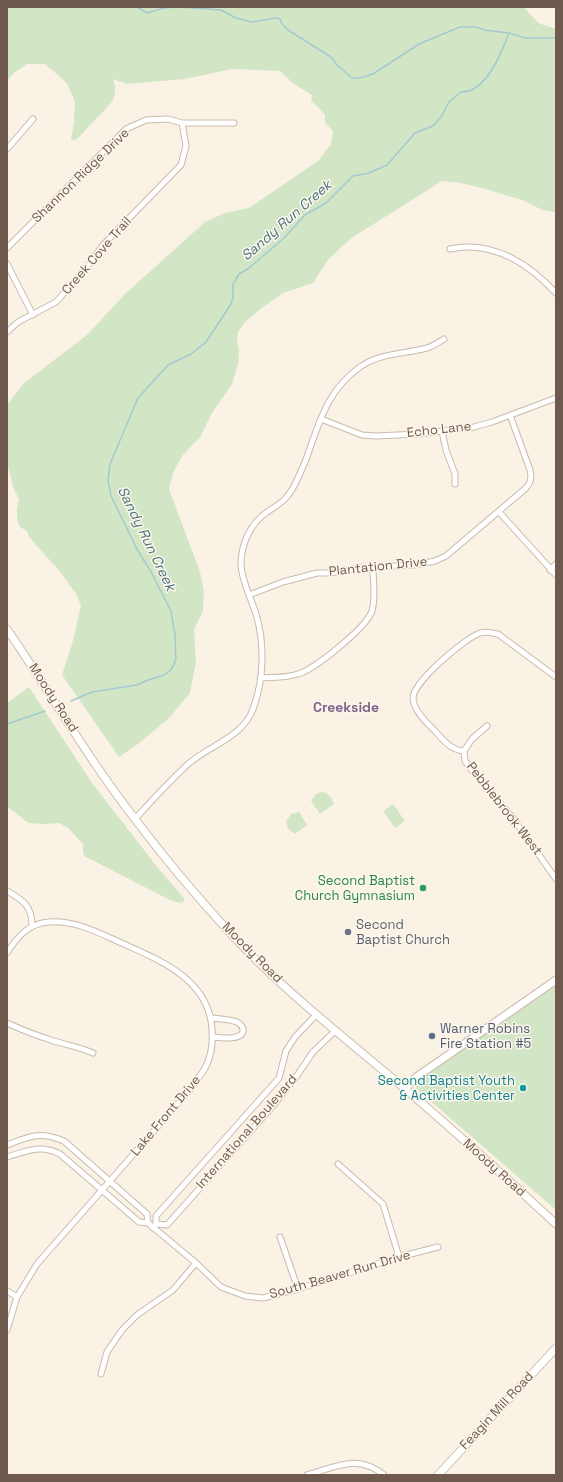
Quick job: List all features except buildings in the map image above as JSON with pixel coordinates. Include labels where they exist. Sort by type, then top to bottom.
[{"type":"main road","name":"Moody Road","points":[[7,629],[111,787],[135,820],[191,888],[234,936],[282,984],[316,1015],[406,1089],[485,1158],[556,1224]]},
{"type":"main road","points":[[406,1089],[415,1078],[556,980]]},
{"type":"main road","name":"Feagin Mill Road","points":[[438,1475],[556,1348]]},
{"type":"street","name":"Shannon Ridge Drive","points":[[7,248],[126,129],[146,120],[168,118],[182,123],[234,123]]},
{"type":"street","points":[[7,149],[33,119]]},
{"type":"street","name":"Creek Cove Trail","points":[[7,332],[18,322],[56,302],[85,270],[103,245],[181,165],[186,146],[182,123]]},
{"type":"street","points":[[450,249],[478,246],[503,254],[516,260],[529,269],[548,284],[556,293]]},
{"type":"street","points":[[7,264],[33,315]]},
{"type":"street","points":[[135,820],[158,793],[190,763],[238,730],[253,709],[261,678],[261,634],[243,578],[241,564],[243,549],[246,538],[257,520],[282,502],[289,495],[299,476],[330,398],[343,381],[370,361],[382,357],[429,348],[444,339]]},
{"type":"street","name":"Echo Lane","points":[[321,419],[362,435],[376,436],[442,431],[474,427],[492,422],[556,398]]},
{"type":"street","name":"Plantation Drive","points":[[249,595],[264,588],[307,576],[441,560],[499,512],[530,483],[532,477],[530,470],[510,415]]},
{"type":"street","points":[[442,431],[446,450],[455,474],[455,484]]},
{"type":"street","points":[[499,512],[556,575]]},
{"type":"street","points":[[550,570],[556,564]]},
{"type":"street","points":[[261,678],[287,676],[309,670],[361,627],[373,607],[373,568]]},
{"type":"street","name":"Pebblebrook West","points":[[556,677],[498,634],[488,632],[473,636],[449,655],[423,679],[413,693],[414,705],[423,718],[445,742],[458,750],[464,751],[465,761],[513,818],[556,879]]},
{"type":"street","points":[[464,751],[472,739],[487,726]]},
{"type":"street","points":[[7,891],[21,900],[28,909],[32,915],[32,926]]},
{"type":"street","name":"Lake Front Drive","points":[[7,953],[14,941],[32,926],[48,922],[75,923],[95,931],[152,957],[175,970],[188,980],[203,1000],[212,1018],[213,1037],[209,1058],[200,1075],[188,1092],[37,1264],[17,1297],[7,1330]]},
{"type":"street","name":"International Boulevard","points":[[316,1015],[295,1037],[286,1051],[279,1078],[156,1216],[154,1226],[167,1225],[272,1107],[296,1077],[313,1052],[335,1031]]},
{"type":"street","points":[[212,1018],[236,1021],[242,1026],[243,1030],[239,1036],[225,1038],[213,1037]]},
{"type":"street","points":[[7,1023],[25,1031],[93,1053]]},
{"type":"street","name":"South Beaver Run Drive","points":[[7,1145],[38,1134],[51,1136],[64,1141],[147,1214],[148,1223]]},
{"type":"street","name":"South Beaver Run Drive","points":[[7,1157],[40,1148],[51,1149],[60,1154],[139,1222],[148,1223],[154,1226],[221,1287],[245,1296],[263,1298],[298,1289],[399,1257],[438,1247]]},
{"type":"street","points":[[338,1164],[384,1204],[399,1257]]},
{"type":"street","points":[[280,1237],[298,1289]]},
{"type":"street","points":[[101,1374],[107,1352],[122,1330],[137,1315],[173,1290],[196,1263]]},
{"type":"street","points":[[7,1291],[17,1297]]},
{"type":"street","points":[[307,1475],[353,1462],[366,1464],[377,1469],[384,1475]]},
{"type":"green space","points":[[7,7],[524,7],[538,23],[556,29],[556,212],[542,210],[525,201],[482,188],[461,183],[442,181],[350,239],[328,260],[313,283],[283,293],[244,323],[238,332],[238,364],[232,384],[212,413],[200,437],[182,456],[173,473],[169,489],[200,572],[204,592],[203,611],[194,629],[196,662],[190,693],[170,717],[138,744],[119,757],[62,675],[73,641],[81,605],[76,594],[62,574],[29,537],[27,531],[20,527],[17,520],[19,500],[13,486],[7,463],[7,405],[23,384],[88,334],[125,294],[205,222],[225,213],[249,208],[318,161],[331,144],[333,131],[325,123],[325,115],[311,100],[312,95],[294,84],[280,71],[232,69],[185,79],[127,84],[113,79],[115,90],[112,102],[78,138],[71,140],[75,102],[67,83],[45,64],[27,64],[14,73],[7,81]]},
{"type":"green space","points":[[29,687],[92,783],[158,868],[184,898],[184,901],[181,903],[172,901],[84,856],[83,844],[68,828],[59,823],[28,823],[7,806],[7,703]]},
{"type":"green space","points":[[321,792],[326,793],[332,799],[334,804],[320,814],[311,801],[315,795]]},
{"type":"green space","points":[[393,804],[405,821],[395,828],[383,811]]},
{"type":"green space","points":[[299,812],[307,825],[295,834],[288,829],[286,821],[291,814]]},
{"type":"green space","points":[[556,984],[556,1210],[419,1091],[416,1088],[416,1084],[419,1079]]},
{"type":"waterway","points":[[137,7],[147,13],[164,8],[178,7]]},
{"type":"waterway","points":[[179,7],[221,10],[236,18],[251,22],[276,18],[280,19],[282,24],[288,30],[331,57],[337,65],[352,78],[360,78],[373,74],[419,44],[460,27],[476,27],[484,30],[509,33],[525,38],[556,38]]},
{"type":"waterway","name":"Sandy Run Creek","points":[[71,701],[92,692],[137,685],[164,675],[171,670],[176,660],[175,635],[171,611],[151,572],[137,549],[111,496],[108,480],[110,464],[138,398],[168,365],[191,354],[206,342],[231,304],[233,297],[233,284],[239,274],[249,268],[284,238],[305,215],[326,203],[353,176],[369,173],[387,165],[415,133],[433,126],[441,117],[449,102],[461,92],[470,91],[478,86],[492,70],[509,33]]},
{"type":"waterway","name":"Sandy Run Creek","points":[[7,724],[45,711]]},
{"type":"place","name":"Second Baptist Church Gymnasium","points":[[423,888]]},
{"type":"place","name":"Second Baptist Church","points":[[348,932]]},
{"type":"place","name":"Warner Robins Fire Station #5","points":[[432,1036]]},
{"type":"place","name":"Second Baptist Youth & Activities Center","points":[[523,1088]]},
{"type":"district","name":"Creekside","points":[[346,708]]}]
